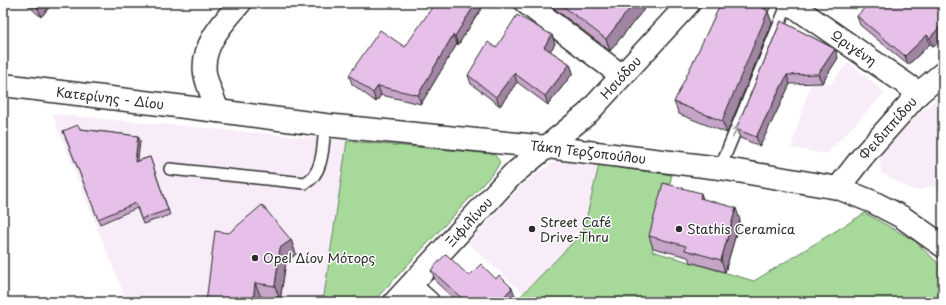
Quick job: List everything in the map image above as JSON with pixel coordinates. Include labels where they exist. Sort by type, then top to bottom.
[{"type":"street","points":[[218,111],[205,72],[205,55],[215,33],[240,3]]},
{"type":"street","points":[[526,3],[622,76]]},
{"type":"street","name":"Ησιόδου","points":[[547,146],[587,114],[689,3]]},
{"type":"street","name":"Ωριγένη","points":[[788,3],[919,93]]},
{"type":"street","name":"Φειδιππίδου","points":[[838,188],[863,156],[919,93],[943,73]]},
{"type":"street","name":"Κατερίνης - Δίου","points":[[3,85],[218,111]]},
{"type":"street","name":"Τάκη Τερζοπούλου","points":[[218,111],[325,125],[547,146],[720,168],[838,188],[873,202],[902,217],[943,246]]},
{"type":"street","name":"Ξιφιλίνου","points":[[395,302],[512,174],[547,146]]},
{"type":"street","points":[[410,286],[428,302]]},
{"type":"lane","points":[[720,168],[788,3]]},
{"type":"lane","points":[[170,169],[305,183],[312,180],[317,173],[322,154],[325,125]]},
{"type":"path","points":[[940,190],[943,187]]},
{"type":"shaded area","points":[[849,62],[885,93],[826,154],[791,148],[811,82],[830,84]]},
{"type":"shaded area","points":[[943,92],[943,194],[935,185],[915,191],[881,173],[879,152]]},
{"type":"shaded area","points":[[52,114],[347,141],[323,302],[127,302]]},
{"type":"shaded area","points":[[556,160],[599,165],[583,232],[523,293],[468,243],[521,186]]},
{"type":"green space","points":[[347,141],[494,154],[500,162],[495,171],[373,302],[323,302]]},
{"type":"green space","points":[[599,165],[672,175],[652,251],[754,281],[865,213],[915,241],[943,268],[943,302],[515,302],[583,232]]},
{"type":"building","points":[[32,3],[42,3],[38,8]]},
{"type":"building","points":[[435,3],[476,3],[455,36],[453,35],[418,95],[378,86],[373,93],[349,75],[380,30],[405,47]]},
{"type":"building","points":[[559,3],[634,3],[606,39]]},
{"type":"building","points":[[721,3],[763,3],[761,7],[768,11],[722,121],[674,102]]},
{"type":"building","points":[[869,3],[943,3],[943,23],[930,38],[927,35],[905,56],[857,16]]},
{"type":"building","points":[[517,15],[552,35],[544,47],[570,64],[545,96],[514,73],[496,97],[468,75],[488,42],[496,48]]},
{"type":"building","points":[[781,21],[835,49],[818,74],[787,75],[756,137],[736,129]]},
{"type":"building","points":[[78,125],[80,129],[138,136],[135,162],[150,157],[168,210],[141,219],[136,203],[98,219],[63,131]]},
{"type":"building","points":[[663,183],[701,193],[700,198],[736,208],[721,260],[685,250],[686,246],[649,236]]},
{"type":"building","name":"Opel Δίον Μότορς","points":[[262,205],[291,240],[280,248],[275,286],[255,283],[253,302],[206,302],[215,231],[229,233]]},
{"type":"building","points":[[446,254],[469,276],[481,264],[496,279],[499,275],[512,288],[499,302],[466,302],[431,270]]},
{"type":"place","name":"Street Café Drive-Thru","points":[[532,229]]},
{"type":"place","name":"Stathis Ceramica","points":[[679,229]]},
{"type":"place","name":"Opel Δίον Μότορς","points":[[255,258]]}]
